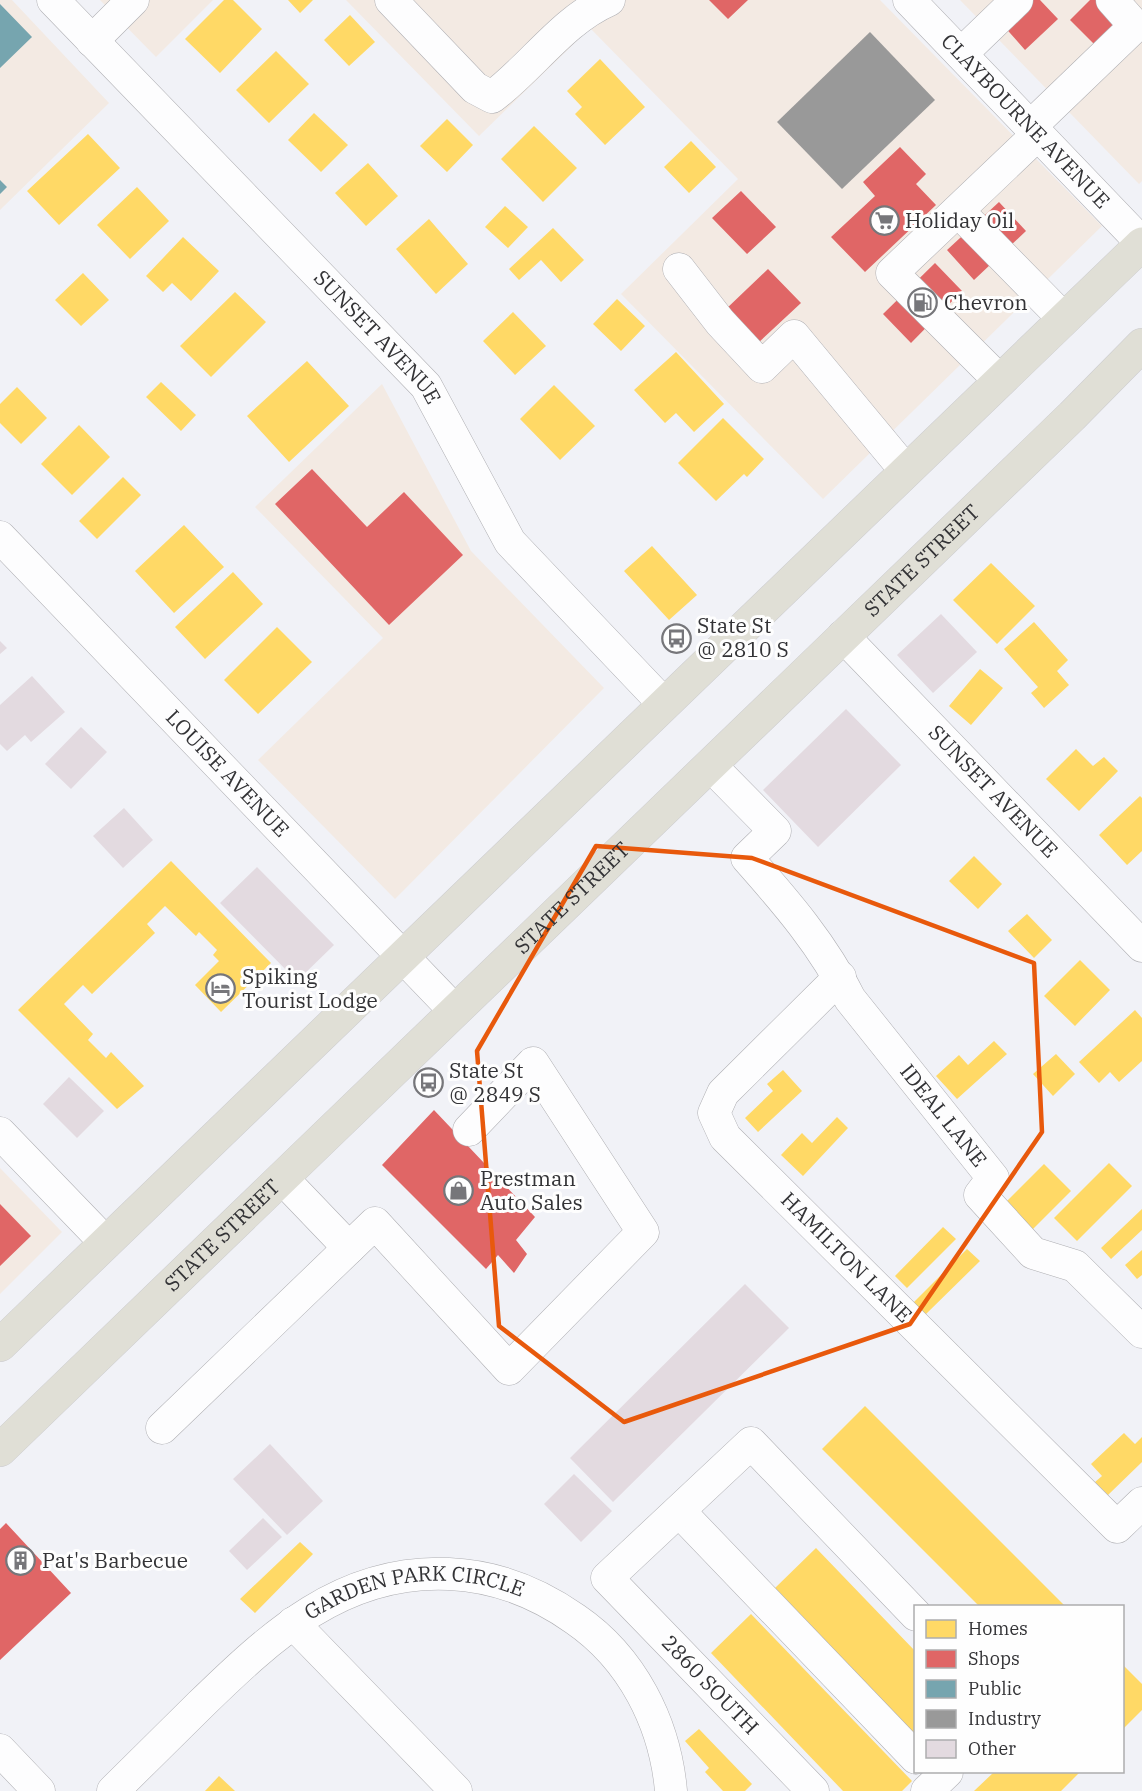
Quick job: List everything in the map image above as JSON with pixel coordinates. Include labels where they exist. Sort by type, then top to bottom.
[{"type":"main road","points":[[0,1345],[1142,244]]},
{"type":"main road","name":"STATE STREET","points":[[0,1450],[1072,416],[1142,345]]},
{"type":"street","name":"SUNSET AVENUE","points":[[53,0],[426,386],[510,542],[664,704]]},
{"type":"street","points":[[92,41],[133,0]]},
{"type":"street","points":[[391,0],[475,88],[492,97],[510,83],[593,3]]},
{"type":"street","name":"CLAYBOURNE AVENUE","points":[[909,0],[1142,244]]},
{"type":"street","points":[[961,54],[1017,0]]},
{"type":"street","points":[[1000,381],[892,273],[958,211],[1135,26],[1112,0]]},
{"type":"street","points":[[958,211],[1064,320]]},
{"type":"street","points":[[679,269],[720,322],[762,367],[794,336],[906,471]]},
{"type":"street","name":"LOUISE AVENUE","points":[[0,537],[455,1011]]},
{"type":"street","name":"SUNSET AVENUE","points":[[843,636],[1142,946]]},
{"type":"street","points":[[710,765],[775,831],[747,858],[796,912],[840,977]]},
{"type":"street","name":"IDEAL LANE","points":[[840,977],[850,999],[993,1178],[980,1196],[1033,1253],[1075,1266],[1142,1332]]},
{"type":"street","name":"HAMILTON LANE","points":[[840,977],[723,1093],[714,1113],[725,1137],[1117,1527],[1142,1503]]},
{"type":"street","points":[[162,1428],[375,1223],[509,1369],[643,1232],[533,1063],[469,1130]]},
{"type":"street","points":[[0,1133],[106,1243]]},
{"type":"street","points":[[282,1178],[349,1248]]},
{"type":"street","points":[[914,1615],[751,1443],[679,1511],[914,1757]]},
{"type":"street","name":"2860 SOUTH","points":[[679,1511],[607,1578],[813,1791]]},
{"type":"street","name":"GARDEN PARK CIRCLE","points":[[113,1791],[252,1654],[293,1623],[339,1595],[370,1584],[402,1576],[434,1574],[466,1575],[498,1581],[558,1606],[584,1625],[608,1647],[628,1672],[645,1699],[658,1727],[671,1791]]},
{"type":"street","points":[[293,1623],[456,1791]]},
{"type":"street","points":[[0,1750],[39,1791]]},
{"type":"highlighted area","points":[[596,846],[752,858],[1034,963],[1042,1132],[910,1324],[624,1422],[499,1326],[477,1051]]},
{"type":"shaded area","points":[[0,0],[12,0],[109,103],[0,210]]},
{"type":"shaded area","points":[[100,0],[213,0],[156,57]]},
{"type":"shaded area","points":[[346,0],[880,0],[1102,226],[823,499],[621,294],[738,179],[590,28],[479,136]]},
{"type":"shaded area","points":[[960,0],[1142,0],[1142,181],[1139,184]]},
{"type":"shaded area","points":[[382,384],[471,551],[604,688],[395,899],[258,760],[383,638],[255,507]]},
{"type":"shaded area","points":[[0,1168],[62,1232],[0,1294]]},
{"type":"building: Homes","points":[[224,0],[233,0],[262,29],[220,73],[185,39]]},
{"type":"building: Homes","points":[[288,0],[313,0],[300,13]]},
{"type":"building: Homes","points":[[350,15],[375,42],[349,66],[324,40]]},
{"type":"building: Homes","points":[[276,51],[309,84],[269,123],[236,90]]},
{"type":"building: Homes","points":[[600,59],[645,107],[605,145],[575,114],[582,107],[567,91]]},
{"type":"building: Homes","points":[[314,113],[348,145],[321,172],[288,140]]},
{"type":"building: Homes","points":[[447,119],[473,145],[447,172],[420,146]]},
{"type":"building: Homes","points":[[534,126],[577,168],[543,202],[501,159]]},
{"type":"building: Homes","points":[[88,134],[120,168],[59,225],[27,191]]},
{"type":"building: Homes","points":[[691,141],[716,167],[689,193],[664,167]]},
{"type":"building: Homes","points":[[368,163],[398,196],[366,226],[335,193]]},
{"type":"building: Homes","points":[[137,187],[169,221],[130,259],[97,225]]},
{"type":"building: Homes","points":[[505,206],[528,227],[508,248],[485,227]]},
{"type":"building: Homes","points":[[429,219],[468,264],[436,294],[396,249]]},
{"type":"building: Homes","points":[[553,228],[584,260],[561,282],[541,260],[519,280],[509,269]]},
{"type":"building: Homes","points":[[183,237],[219,271],[191,301],[172,283],[163,292],[146,276]]},
{"type":"building: Homes","points":[[83,273],[109,300],[81,326],[55,300]]},
{"type":"building: Homes","points":[[235,292],[266,322],[211,377],[180,346]]},
{"type":"building: Homes","points":[[617,299],[645,326],[621,351],[593,324]]},
{"type":"building: Homes","points":[[513,312],[546,346],[515,375],[483,341]]},
{"type":"building: Homes","points":[[676,352],[724,404],[694,432],[676,413],[665,423],[634,390]]},
{"type":"building: Homes","points":[[307,361],[349,406],[289,462],[247,416]]},
{"type":"building: Homes","points":[[161,382],[196,415],[181,431],[146,397]]},
{"type":"building: Homes","points":[[554,385],[595,426],[560,460],[520,419]]},
{"type":"building: Homes","points":[[17,387],[47,418],[21,444],[0,423],[0,404]]},
{"type":"building: Homes","points":[[723,418],[764,459],[747,477],[744,474],[716,501],[678,463]]},
{"type":"building: Homes","points":[[79,425],[110,457],[72,495],[41,464]]},
{"type":"building: Homes","points":[[123,477],[141,495],[97,539],[79,521]]},
{"type":"building: Homes","points":[[184,525],[224,567],[174,613],[135,571]]},
{"type":"building: Homes","points":[[652,546],[697,595],[669,620],[624,571]]},
{"type":"building: Homes","points":[[991,563],[1035,606],[997,644],[953,600]]},
{"type":"building: Homes","points":[[233,572],[263,604],[205,659],[175,627]]},
{"type":"building: Homes","points":[[1034,622],[1068,660],[1057,671],[1069,685],[1044,708],[1031,693],[1038,687],[1004,649]]},
{"type":"building: Homes","points":[[277,627],[312,662],[258,714],[224,680]]},
{"type":"building: Homes","points":[[980,669],[1003,688],[971,725],[949,706]]},
{"type":"building: Homes","points":[[1076,749],[1093,766],[1104,757],[1118,771],[1079,811],[1046,779]]},
{"type":"building: Homes","points":[[1140,796],[1142,798],[1142,851],[1127,865],[1099,835]]},
{"type":"building: Homes","points":[[974,856],[1002,884],[978,909],[949,881]]},
{"type":"building: Homes","name":"Spiking Tourist Lodge","points":[[171,861],[271,963],[221,1012],[195,985],[219,961],[213,955],[217,950],[199,932],[196,936],[165,906],[147,924],[155,933],[92,994],[83,985],[64,1004],[93,1034],[88,1040],[106,1058],[111,1052],[144,1086],[117,1109],[18,1010]]},
{"type":"building: Homes","points":[[1027,914],[1052,940],[1034,958],[1008,931]]},
{"type":"building: Homes","points":[[1080,960],[1110,990],[1075,1026],[1044,996]]},
{"type":"building: Homes","points":[[1135,1010],[1142,1018],[1142,1061],[1119,1082],[1110,1072],[1099,1083],[1079,1062]]},
{"type":"building: Homes","points":[[994,1041],[1007,1054],[957,1099],[936,1076],[959,1055],[968,1065]]},
{"type":"building: Homes","points":[[1056,1054],[1075,1074],[1053,1096],[1033,1074]]},
{"type":"building: Homes","points":[[783,1070],[802,1091],[758,1132],[745,1118],[773,1091],[767,1084]]},
{"type":"building: Homes","points":[[837,1117],[848,1128],[803,1176],[781,1155],[802,1133],[812,1143]]},
{"type":"building: Homes","points":[[1109,1163],[1132,1186],[1077,1241],[1054,1218]]},
{"type":"building: Homes","points":[[1044,1164],[1071,1191],[1029,1233],[1002,1206]]},
{"type":"building: Homes","points":[[1142,1209],[1142,1230],[1111,1259],[1101,1248]]},
{"type":"building: Homes","points":[[943,1227],[956,1239],[907,1288],[895,1276]]},
{"type":"building: Homes","points":[[967,1249],[980,1261],[925,1315],[913,1303]]},
{"type":"building: Homes","points":[[1142,1250],[1142,1275],[1137,1279],[1125,1265]]},
{"type":"building: Homes","points":[[865,1406],[1064,1605],[978,1605],[822,1449]]},
{"type":"building: Homes","points":[[1124,1433],[1135,1444],[1142,1437],[1142,1462],[1108,1495],[1095,1482],[1102,1476],[1091,1464]]},
{"type":"building: Homes","points":[[300,1542],[313,1554],[255,1613],[240,1599]]},
{"type":"building: Homes","points":[[816,1548],[914,1650],[914,1733],[775,1588]]},
{"type":"building: Homes","points":[[751,1614],[912,1781],[902,1791],[843,1791],[711,1653]]},
{"type":"building: Homes","points":[[1124,1666],[1142,1684],[1142,1710],[1124,1728]]},
{"type":"building: Homes","points":[[699,1729],[752,1784],[745,1791],[723,1791],[705,1772],[709,1768],[685,1741]]},
{"type":"building: Homes","points":[[993,1773],[1079,1773],[1061,1791],[974,1791]]},
{"type":"building: Homes","points":[[219,1776],[235,1791],[205,1791]]},
{"type":"building: Shops","points":[[709,0],[748,0],[728,19]]},
{"type":"building: Shops","points":[[1027,0],[1040,0],[1058,19],[1025,50],[1002,24]]},
{"type":"building: Shops","points":[[1090,0],[1098,0],[1118,20],[1094,44],[1070,20]]},
{"type":"building: Shops","name":"Holiday Oil","points":[[900,147],[926,174],[916,184],[936,205],[865,272],[831,237],[875,196],[863,182]]},
{"type":"building: Shops","points":[[741,191],[776,227],[747,254],[712,218]]},
{"type":"building: Shops","name":"Chevron","points":[[999,202],[1026,231],[974,280],[947,250]]},
{"type":"building: Shops","name":"Chevron","points":[[935,263],[962,291],[911,343],[883,314]]},
{"type":"building: Shops","points":[[768,269],[801,303],[757,344],[725,310]]},
{"type":"building: Shops","points":[[312,469],[367,527],[404,492],[463,555],[389,625],[275,504]]},
{"type":"building: Shops","name":"Prestman Auto Sales","points":[[434,1110],[535,1217],[516,1240],[527,1254],[514,1273],[498,1255],[486,1269],[382,1165]]},
{"type":"building: Shops","points":[[0,1204],[31,1236],[0,1266]]},
{"type":"building: Shops","name":"Pat's Barbecue","points":[[6,1523],[71,1593],[0,1660],[0,1529]]},
{"type":"building: Public","points":[[0,4],[32,37],[0,68]]},
{"type":"building: Public","points":[[0,180],[7,187],[0,194]]},
{"type":"building: Industry","points":[[870,32],[935,100],[842,189],[777,122]]},
{"type":"building: Other","points":[[941,614],[977,652],[933,693],[897,655]]},
{"type":"building: Other","points":[[0,641],[7,648],[0,654]]},
{"type":"building: Other","points":[[32,676],[65,712],[31,742],[25,735],[7,751],[0,744],[0,705]]},
{"type":"building: Other","points":[[846,709],[901,765],[818,847],[763,790]]},
{"type":"building: Other","points":[[81,727],[107,752],[71,789],[45,764]]},
{"type":"building: Other","points":[[124,808],[153,840],[123,868],[93,836]]},
{"type":"building: Other","points":[[257,867],[334,945],[297,981],[220,903]]},
{"type":"building: Other","points":[[69,1077],[104,1111],[77,1138],[43,1104]]},
{"type":"building: Other","points":[[745,1284],[789,1328],[613,1502],[570,1458]]},
{"type":"building: Other","points":[[270,1444],[323,1501],[287,1535],[233,1479]]},
{"type":"building: Other","points":[[574,1474],[612,1511],[581,1542],[544,1504]]},
{"type":"building: Other","points":[[263,1518],[282,1537],[247,1570],[229,1551]]},
{"type":"place","name":"Holiday Oil","points":[[884,221]]},
{"type":"place","name":"Chevron","points":[[923,303]]},
{"type":"place","name":"State St @ 2810 S","points":[[676,638]]},
{"type":"place","name":"Spiking Tourist Lodge","points":[[221,989]]},
{"type":"place","name":"State St @ 2849 S","points":[[428,1083]]},
{"type":"place","name":"Prestman Auto Sales","points":[[459,1191]]},
{"type":"place","name":"Pat's Barbecue","points":[[21,1561]]}]
